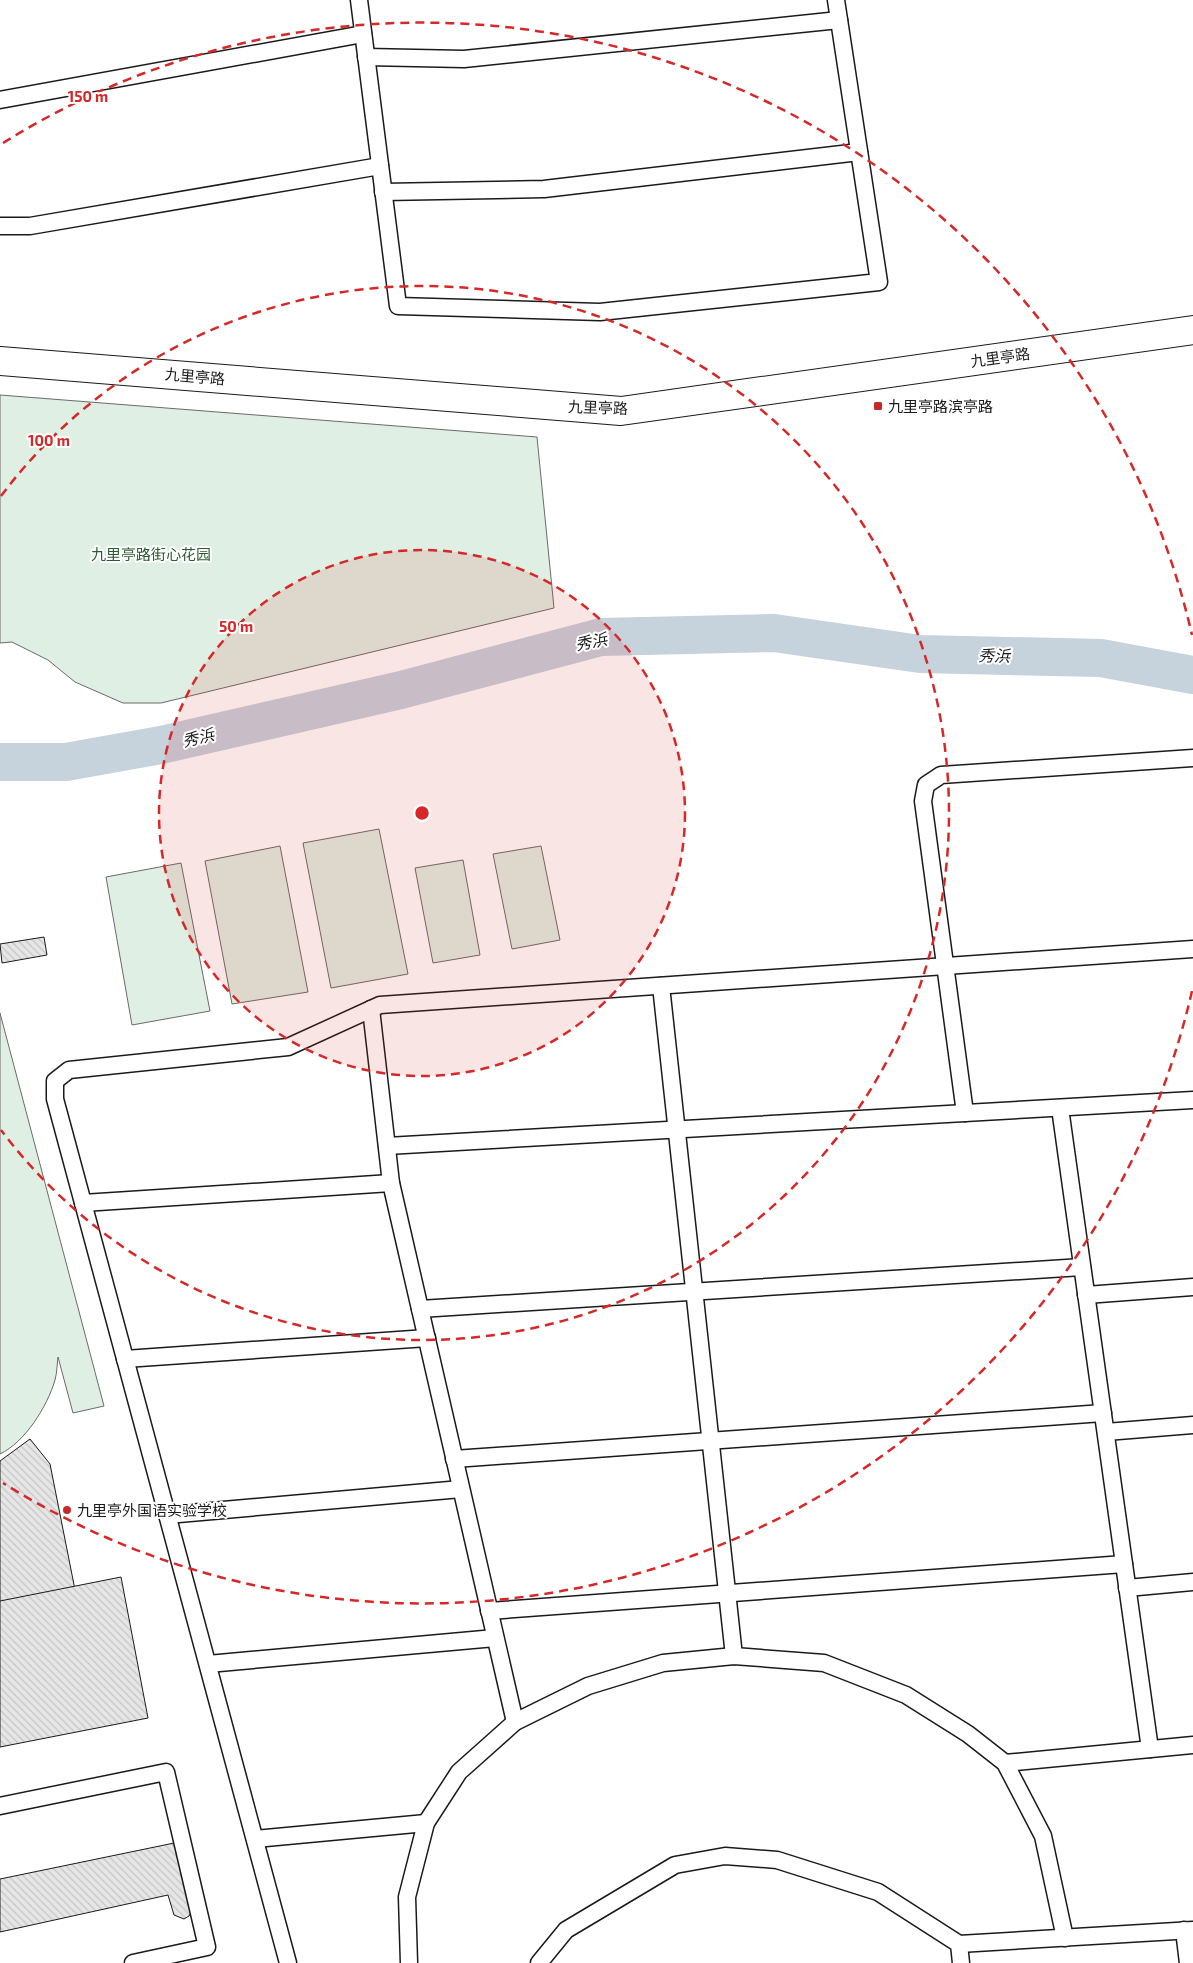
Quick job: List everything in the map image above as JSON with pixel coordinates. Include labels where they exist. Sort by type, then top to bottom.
[{"type":"street","name":"九里亭路","points":[[0,361],[621,411],[1193,330]]},
{"type":"lane","points":[[359,0],[398,306],[600,312],[879,282],[836,0]]},
{"type":"lane","points":[[366,57],[464,59],[839,20]]},
{"type":"lane","points":[[0,100],[363,34]]},
{"type":"lane","points":[[383,192],[544,189],[859,152]]},
{"type":"lane","points":[[0,226],[30,226],[380,166]]},
{"type":"lane","points":[[965,1113],[923,801],[926,785],[942,775],[1193,758]]},
{"type":"lane","points":[[288,1963],[55,1099],[55,1082],[69,1070],[288,1047],[380,1005],[1193,949]]},
{"type":"lane","points":[[661,986],[734,1656]]},
{"type":"lane","points":[[371,1009],[391,1183],[515,1722]]},
{"type":"lane","points":[[386,1146],[1193,1100]]},
{"type":"lane","points":[[1060,1108],[1150,1749]]},
{"type":"lane","points":[[83,1203],[391,1183]]},
{"type":"lane","points":[[420,1309],[1082,1267]]},
{"type":"lane","points":[[1086,1295],[1193,1287]]},
{"type":"lane","points":[[125,1358],[426,1338]]},
{"type":"lane","points":[[454,1459],[1103,1413]]},
{"type":"lane","points":[[1106,1432],[1193,1425]]},
{"type":"lane","points":[[167,1515],[461,1489]]},
{"type":"lane","points":[[489,1611],[1124,1564]]},
{"type":"lane","points":[[1128,1588],[1193,1582]]},
{"type":"lane","points":[[208,1664],[495,1638]]},
{"type":"lane","points":[[409,1963],[407,1897],[426,1823],[459,1772],[515,1722],[588,1686],[663,1663],[734,1656],[824,1663],[879,1684],[906,1695],[968,1734],[1004,1763],[1043,1836],[1065,1938]]},
{"type":"lane","points":[[1004,1763],[1193,1745]]},
{"type":"lane","points":[[0,1806],[166,1772],[207,1947],[133,1963]]},
{"type":"lane","points":[[255,1839],[426,1823]]},
{"type":"lane","points":[[539,1963],[566,1930],[675,1865],[725,1856],[777,1860],[878,1892],[959,1944],[1189,1930],[1188,1963]]},
{"type":"lane","points":[[959,1944],[961,1963]]},
{"type":"green space","name":"九里亭路街心花园","points":[[0,395],[537,437],[554,608],[161,703],[123,703],[75,682],[48,660],[12,642],[0,643]]},
{"type":"green space","points":[[379,829],[408,974],[331,988],[303,843]]},
{"type":"green space","points":[[280,846],[308,992],[232,1004],[205,861]]},
{"type":"green space","points":[[541,846],[560,940],[512,949],[493,854]]},
{"type":"green space","points":[[463,860],[480,955],[433,963],[415,868]]},
{"type":"green space","points":[[181,863],[210,1011],[132,1025],[106,877]]},
{"type":"green space","points":[[0,1013],[104,1406],[73,1413],[58,1357],[55,1380],[41,1412],[18,1441],[0,1454]]},
{"type":"building","points":[[44,937],[47,955],[2,963],[0,944]]},
{"type":"building","points":[[30,1439],[50,1464],[80,1615],[0,1631],[0,1461]]},
{"type":"building","points":[[121,1577],[148,1718],[0,1747],[0,1601]]},
{"type":"building","points":[[179,1842],[192,1911],[184,1919],[174,1915],[168,1895],[0,1932],[0,1879]]},
{"type":"waterway","name":"秀浜","points":[[0,762],[66,762],[161,745],[401,690],[601,637],[774,633],[920,654],[1101,658],[1193,675]]},
{"type":"place","name":"九里亭路滨亭路","points":[[878,406]]},
{"type":"place","name":"九里亭外国语实验学校","points":[[67,1510]]}]
